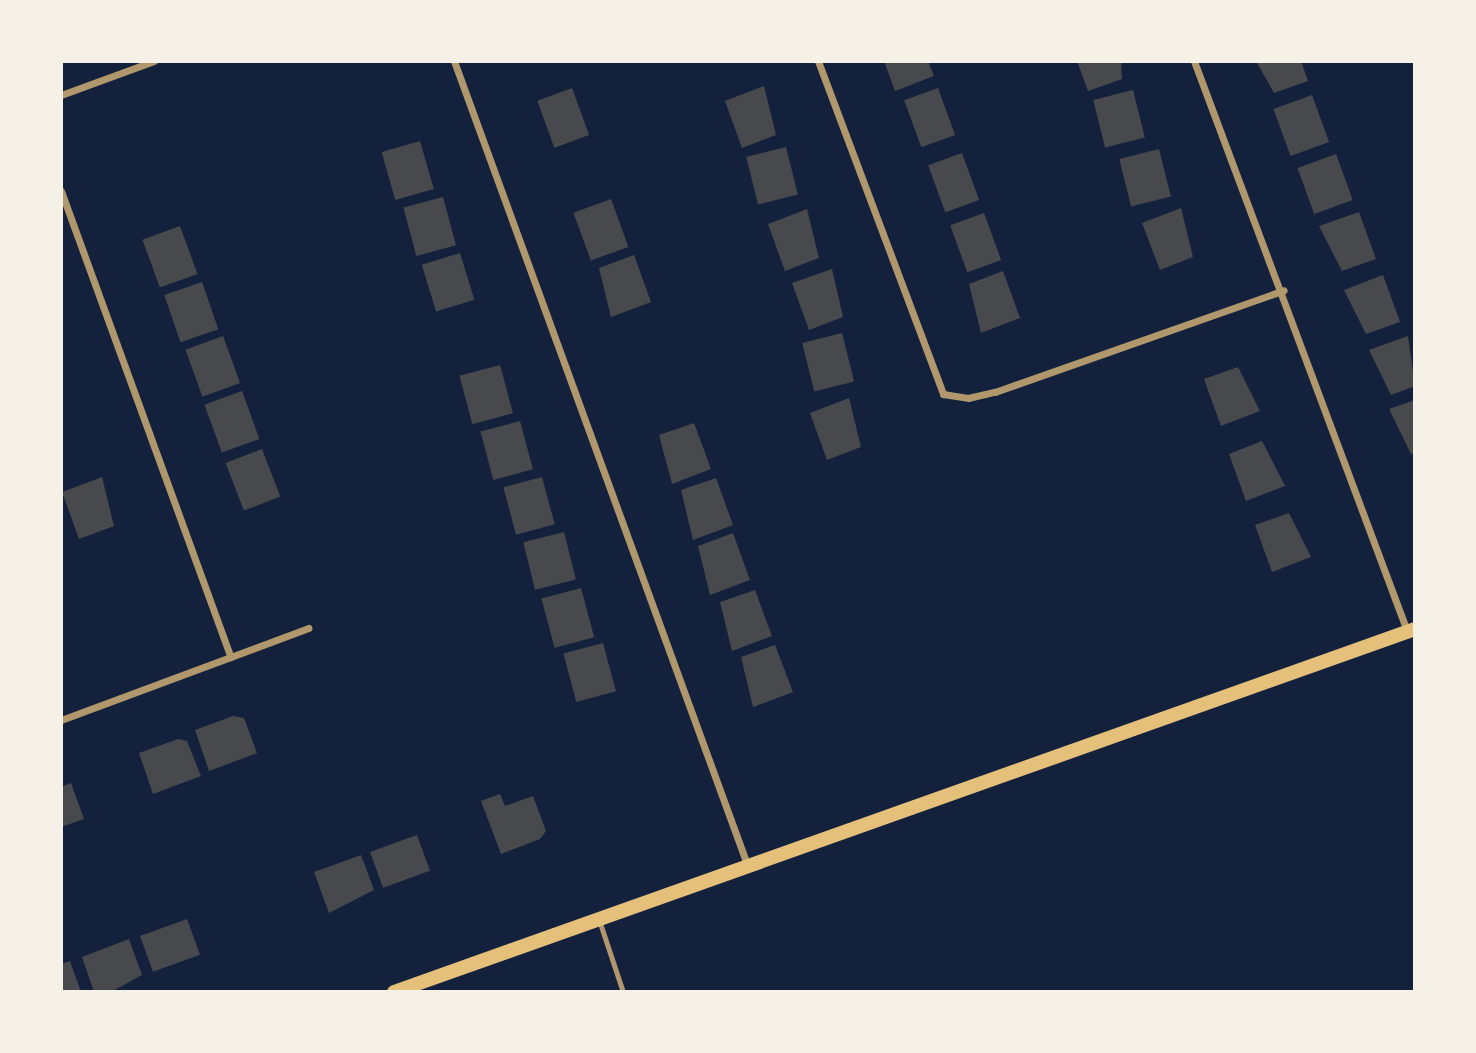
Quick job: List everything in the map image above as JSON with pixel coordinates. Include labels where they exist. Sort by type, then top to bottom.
[{"type":"main road","points":[[403,990],[1411,631]]},
{"type":"street","points":[[61,95],[154,61]]},
{"type":"street","points":[[454,61],[749,867]]},
{"type":"street","points":[[818,61],[943,394],[968,398],[995,392],[1284,290]]},
{"type":"street","points":[[1194,61],[1284,290],[1411,631]]},
{"type":"street","points":[[61,191],[231,657]]},
{"type":"street","points":[[61,720],[308,628]]},
{"type":"lane","points":[[600,920],[623,992]]},
{"type":"building","points":[[884,61],[928,61],[934,76],[895,91]]},
{"type":"building","points":[[1077,61],[1121,61],[1122,79],[1088,91]]},
{"type":"building","points":[[1256,61],[1301,61],[1308,81],[1274,93]]},
{"type":"building","points":[[764,86],[776,135],[742,148],[725,101]]},
{"type":"building","points":[[572,88],[589,135],[554,148],[537,101]]},
{"type":"building","points":[[938,88],[955,135],[921,147],[904,100]]},
{"type":"building","points":[[1133,90],[1145,138],[1105,147],[1093,100]]},
{"type":"building","points":[[1312,95],[1329,142],[1291,156],[1273,109]]},
{"type":"building","points":[[420,141],[434,189],[395,200],[382,152]]},
{"type":"building","points":[[786,147],[798,195],[758,204],[746,157]]},
{"type":"building","points":[[1159,149],[1171,197],[1131,206],[1119,159]]},
{"type":"building","points":[[962,153],[979,200],[945,212],[928,165]]},
{"type":"building","points":[[1336,154],[1353,200],[1314,214],[1297,168]]},
{"type":"building","points":[[443,197],[456,245],[416,256],[403,208]]},
{"type":"building","points":[[611,199],[628,247],[591,261],[573,213]]},
{"type":"building","points":[[1181,208],[1193,257],[1160,270],[1142,223]]},
{"type":"building","points":[[807,209],[819,258],[785,271],[768,224]]},
{"type":"building","points":[[1359,212],[1376,259],[1342,271],[1319,226]]},
{"type":"building","points":[[984,213],[1001,260],[967,272],[950,225]]},
{"type":"building","points":[[180,226],[197,274],[160,288],[142,240]]},
{"type":"building","points":[[460,253],[474,300],[436,312],[422,265]]},
{"type":"building","points":[[634,255],[651,302],[611,317],[599,268]]},
{"type":"building","points":[[832,269],[843,317],[809,330],[792,283]]},
{"type":"building","points":[[1003,271],[1020,318],[981,333],[969,284]]},
{"type":"building","points":[[1383,275],[1400,322],[1366,334],[1344,290]]},
{"type":"building","points":[[202,282],[218,329],[180,342],[164,295]]},
{"type":"building","points":[[842,333],[854,382],[814,391],[802,343]]},
{"type":"building","points":[[223,336],[240,383],[203,397],[185,350]]},
{"type":"building","points":[[1408,336],[1415,386],[1391,395],[1369,350]]},
{"type":"building","points":[[500,365],[513,413],[472,424],[459,376]]},
{"type":"building","points":[[1238,367],[1260,411],[1221,426],[1204,379]]},
{"type":"building","points":[[242,391],[259,439],[222,453],[204,405]]},
{"type":"building","points":[[849,398],[861,447],[827,460],[810,413]]},
{"type":"building","points":[[1415,400],[1415,453],[1411,454],[1389,409]]},
{"type":"building","points":[[520,421],[533,469],[493,480],[480,432]]},
{"type":"building","points":[[694,423],[711,469],[672,484],[659,435]]},
{"type":"building","points":[[1262,441],[1285,486],[1246,501],[1229,454]]},
{"type":"building","points":[[262,449],[280,497],[244,511],[226,463]]},
{"type":"building","points":[[102,477],[114,526],[79,539],[62,492]]},
{"type":"building","points":[[542,477],[555,524],[516,535],[503,487]]},
{"type":"building","points":[[716,478],[733,525],[693,540],[681,490]]},
{"type":"building","points":[[1289,513],[1311,557],[1272,572],[1255,525]]},
{"type":"building","points":[[564,532],[576,580],[535,590],[523,542]]},
{"type":"building","points":[[733,533],[750,580],[710,595],[698,546]]},
{"type":"building","points":[[581,588],[594,637],[555,648],[541,599]]},
{"type":"building","points":[[755,590],[772,636],[732,651],[720,602]]},
{"type":"building","points":[[603,643],[616,691],[576,702],[563,654]]},
{"type":"building","points":[[775,645],[793,692],[753,707],[741,657]]},
{"type":"building","points":[[233,716],[244,718],[257,753],[209,771],[195,730]]},
{"type":"building","points":[[178,739],[187,741],[201,776],[153,794],[139,753]]},
{"type":"building","points":[[71,783],[84,819],[61,827],[61,787]]},
{"type":"building","points":[[500,794],[505,806],[533,796],[546,831],[540,839],[501,854],[481,801]]},
{"type":"building","points":[[417,835],[430,871],[383,888],[370,852]]},
{"type":"building","points":[[361,855],[374,890],[329,913],[314,872]]},
{"type":"building","points":[[187,919],[200,955],[153,972],[140,936]]},
{"type":"building","points":[[129,939],[142,975],[111,992],[94,992],[82,957]]},
{"type":"building","points":[[70,961],[81,992],[61,992],[61,964]]}]
